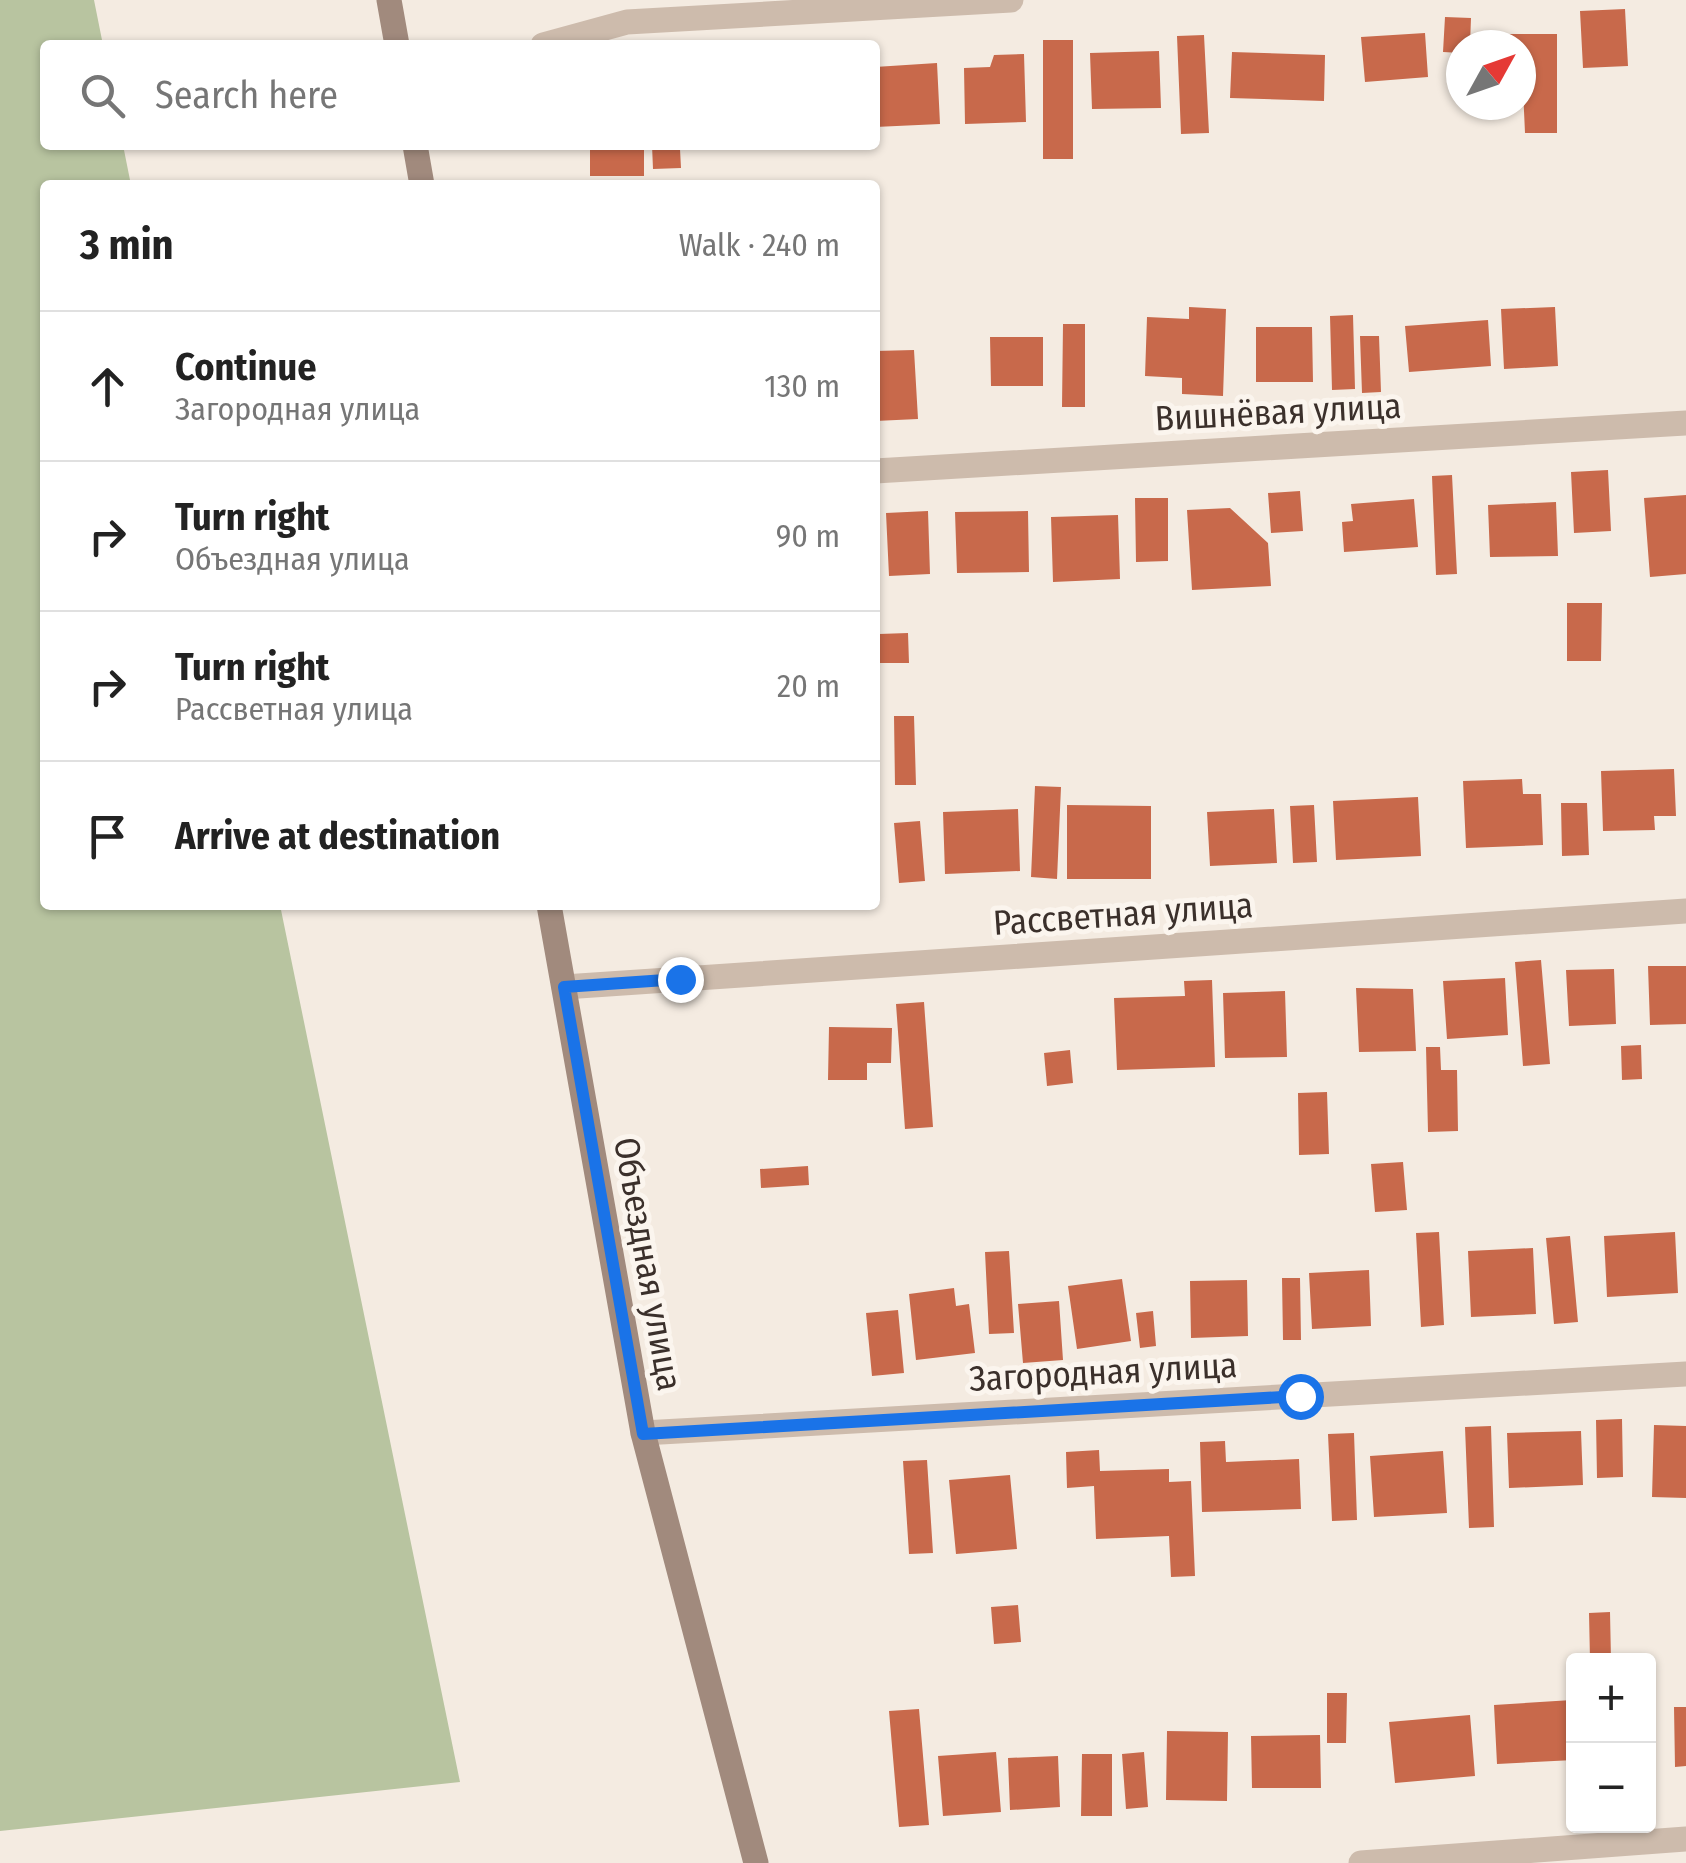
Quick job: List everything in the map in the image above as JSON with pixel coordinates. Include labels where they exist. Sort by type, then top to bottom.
[{"type":"main road","points":[[389,0],[396,40]]},
{"type":"main road","points":[[415,150],[421,180]]},
{"type":"main road","name":"Объездная улица","points":[[550,910],[643,1434],[756,1863]]},
{"type":"street","points":[[561,40],[626,22],[1011,0]]},
{"type":"street","name":"Вишнёвая улица","points":[[880,470],[1686,423]]},
{"type":"street","name":"Рассветная улица","points":[[564,987],[1686,911]]},
{"type":"street","name":"Загородная улица","points":[[643,1434],[1686,1374]]},
{"type":"street","points":[[1361,1863],[1686,1840]]},
{"type":"green space","points":[[0,0],[94,0],[102,40],[40,40],[40,150],[124,150],[130,180],[40,180],[40,910],[281,910],[460,1782],[0,1831]]},
{"type":"building","points":[[1625,9],[1628,66],[1583,68],[1580,11]]},
{"type":"building","points":[[1445,17],[1471,18],[1471,30],[1446,30],[1443,52]]},
{"type":"building","points":[[1425,33],[1428,77],[1365,82],[1361,37]]},
{"type":"building","points":[[1536,34],[1557,34],[1557,133],[1525,133],[1524,120],[1536,120]]},
{"type":"building","points":[[1204,35],[1209,133],[1181,134],[1177,36]]},
{"type":"building","points":[[1043,40],[1073,40],[1073,159],[1043,159]]},
{"type":"building","points":[[1159,51],[1161,108],[1092,109],[1090,53]]},
{"type":"building","points":[[1232,52],[1325,55],[1324,101],[1230,98]]},
{"type":"building","points":[[1024,54],[1026,122],[965,124],[964,68],[990,67],[994,55]]},
{"type":"building","points":[[937,63],[940,124],[880,127],[880,67]]},
{"type":"building","points":[[590,150],[644,150],[644,176],[590,176]]},
{"type":"building","points":[[652,150],[680,150],[681,168],[653,169]]},
{"type":"building","points":[[1189,307],[1226,309],[1223,396],[1182,394],[1182,378],[1145,376],[1147,317],[1189,319]]},
{"type":"building","points":[[1555,307],[1558,366],[1504,369],[1501,309]]},
{"type":"building","points":[[1353,315],[1355,389],[1332,390],[1330,316]]},
{"type":"building","points":[[1488,320],[1491,366],[1409,372],[1405,326]]},
{"type":"building","points":[[1063,324],[1085,324],[1085,407],[1062,407]]},
{"type":"building","points":[[1256,327],[1312,327],[1313,382],[1256,382]]},
{"type":"building","points":[[1360,336],[1379,336],[1381,392],[1362,393]]},
{"type":"building","points":[[990,337],[1043,337],[1043,386],[991,386]]},
{"type":"building","points":[[914,350],[918,419],[880,421],[880,351]]},
{"type":"building","points":[[1608,470],[1611,531],[1574,533],[1571,472]]},
{"type":"building","points":[[1452,475],[1457,574],[1436,575],[1432,476]]},
{"type":"building","points":[[1300,491],[1303,531],[1271,533],[1268,493]]},
{"type":"building","points":[[1686,495],[1686,574],[1650,577],[1644,498]]},
{"type":"building","points":[[1135,498],[1168,498],[1168,561],[1136,562]]},
{"type":"building","points":[[1414,499],[1418,547],[1344,552],[1342,522],[1353,521],[1351,504]]},
{"type":"building","points":[[1556,502],[1558,556],[1490,557],[1488,505]]},
{"type":"building","points":[[1230,508],[1268,543],[1271,586],[1192,590],[1187,510]]},
{"type":"building","points":[[928,511],[930,574],[889,576],[886,513]]},
{"type":"building","points":[[1028,511],[1029,572],[957,573],[955,512]]},
{"type":"building","points":[[1118,515],[1120,579],[1053,582],[1051,517]]},
{"type":"building","points":[[1567,603],[1602,603],[1601,661],[1567,661]]},
{"type":"building","points":[[908,633],[909,663],[880,663],[880,634]]},
{"type":"building","points":[[894,716],[914,716],[916,785],[895,785]]},
{"type":"building","points":[[1674,769],[1676,816],[1654,816],[1655,830],[1603,831],[1601,771]]},
{"type":"building","points":[[1522,779],[1523,794],[1541,794],[1543,845],[1466,848],[1463,781]]},
{"type":"building","points":[[1035,786],[1061,787],[1057,879],[1031,877]]},
{"type":"building","points":[[1418,797],[1421,856],[1336,860],[1333,801]]},
{"type":"building","points":[[1561,803],[1587,803],[1589,855],[1562,856]]},
{"type":"building","points":[[1067,805],[1151,806],[1151,879],[1067,879]]},
{"type":"building","points":[[1314,805],[1317,862],[1293,863],[1290,806]]},
{"type":"building","points":[[1018,809],[1020,871],[945,874],[943,812]]},
{"type":"building","points":[[1274,809],[1277,863],[1210,866],[1207,812]]},
{"type":"building","points":[[920,821],[925,881],[899,883],[894,823]]},
{"type":"building","points":[[1541,960],[1550,1064],[1523,1066],[1515,962]]},
{"type":"building","points":[[1648,966],[1686,966],[1686,1024],[1650,1025]]},
{"type":"building","points":[[1614,969],[1616,1024],[1569,1026],[1566,970]]},
{"type":"building","points":[[1505,978],[1508,1035],[1447,1039],[1443,981]]},
{"type":"building","points":[[1212,980],[1215,1067],[1117,1070],[1114,998],[1185,996],[1184,981]]},
{"type":"building","points":[[1356,988],[1413,989],[1416,1051],[1359,1052]]},
{"type":"building","points":[[1285,991],[1287,1057],[1225,1058],[1223,993]]},
{"type":"building","points":[[924,1002],[933,1127],[905,1129],[896,1004]]},
{"type":"building","points":[[829,1027],[892,1028],[891,1063],[867,1063],[867,1080],[828,1080]]},
{"type":"building","points":[[1641,1045],[1642,1079],[1622,1080],[1621,1046]]},
{"type":"building","points":[[1426,1047],[1440,1047],[1441,1070],[1457,1070],[1458,1131],[1428,1132]]},
{"type":"building","points":[[1070,1050],[1073,1083],[1047,1086],[1044,1053]]},
{"type":"building","points":[[1327,1092],[1329,1154],[1299,1155],[1298,1093]]},
{"type":"building","points":[[1403,1162],[1407,1210],[1375,1212],[1371,1164]]},
{"type":"building","points":[[808,1166],[809,1185],[761,1188],[760,1169]]},
{"type":"building","points":[[1439,1232],[1444,1325],[1421,1327],[1416,1233]]},
{"type":"building","points":[[1675,1232],[1678,1293],[1607,1297],[1604,1236]]},
{"type":"building","points":[[1570,1236],[1578,1322],[1554,1324],[1546,1238]]},
{"type":"building","points":[[1533,1248],[1536,1314],[1471,1317],[1468,1251]]},
{"type":"building","points":[[1009,1251],[1014,1333],[989,1334],[985,1252]]},
{"type":"building","points":[[1369,1270],[1371,1326],[1312,1329],[1309,1273]]},
{"type":"building","points":[[1282,1278],[1300,1278],[1301,1340],[1283,1340]]},
{"type":"building","points":[[1122,1279],[1131,1341],[1077,1349],[1068,1286]]},
{"type":"building","points":[[1247,1280],[1248,1336],[1191,1338],[1190,1281]]},
{"type":"building","points":[[954,1288],[956,1306],[969,1304],[975,1353],[916,1360],[909,1294]]},
{"type":"building","points":[[1059,1301],[1063,1360],[1023,1363],[1018,1304]]},
{"type":"building","points":[[898,1310],[904,1373],[872,1376],[866,1313]]},
{"type":"building","points":[[1153,1311],[1156,1346],[1140,1348],[1136,1313]]},
{"type":"building","points":[[1622,1419],[1623,1477],[1597,1478],[1596,1420]]},
{"type":"building","points":[[1654,1425],[1686,1426],[1686,1498],[1652,1497]]},
{"type":"building","points":[[1491,1426],[1494,1527],[1469,1528],[1465,1427]]},
{"type":"building","points":[[1581,1431],[1583,1485],[1509,1488],[1507,1433]]},
{"type":"building","points":[[1354,1433],[1357,1520],[1332,1521],[1328,1434]]},
{"type":"building","points":[[1225,1441],[1226,1462],[1299,1459],[1301,1509],[1202,1512],[1200,1442]]},
{"type":"building","points":[[1099,1450],[1100,1471],[1169,1469],[1169,1482],[1191,1481],[1195,1576],[1171,1577],[1169,1536],[1096,1539],[1094,1486],[1067,1488],[1066,1452]]},
{"type":"building","points":[[1443,1451],[1447,1513],[1374,1517],[1370,1456]]},
{"type":"building","points":[[927,1460],[933,1553],[909,1554],[903,1461]]},
{"type":"building","points":[[1010,1475],[1017,1549],[956,1554],[949,1480]]},
{"type":"building","points":[[1018,1605],[1021,1642],[994,1644],[991,1607]]},
{"type":"building","points":[[1610,1612],[1611,1653],[1590,1653],[1589,1613]]},
{"type":"building","points":[[1327,1693],[1347,1693],[1346,1743],[1327,1743]]},
{"type":"building","points":[[1566,1700],[1566,1760],[1497,1764],[1494,1705]]},
{"type":"building","points":[[1674,1707],[1686,1707],[1686,1766],[1675,1767]]},
{"type":"building","points":[[919,1709],[929,1825],[899,1827],[889,1711]]},
{"type":"building","points":[[1470,1715],[1475,1776],[1395,1783],[1389,1722]]},
{"type":"building","points":[[1167,1731],[1228,1732],[1227,1801],[1166,1800]]},
{"type":"building","points":[[1320,1735],[1321,1788],[1252,1788],[1251,1736]]},
{"type":"building","points":[[996,1752],[1001,1812],[943,1816],[938,1756]]},
{"type":"building","points":[[1144,1752],[1148,1807],[1126,1809],[1122,1754]]},
{"type":"building","points":[[1082,1754],[1112,1754],[1112,1816],[1081,1816]]},
{"type":"building","points":[[1058,1756],[1060,1807],[1010,1810],[1008,1758]]},
{"type":"route","points":[[680,979],[564,987],[643,1434],[1300,1396]]}]
